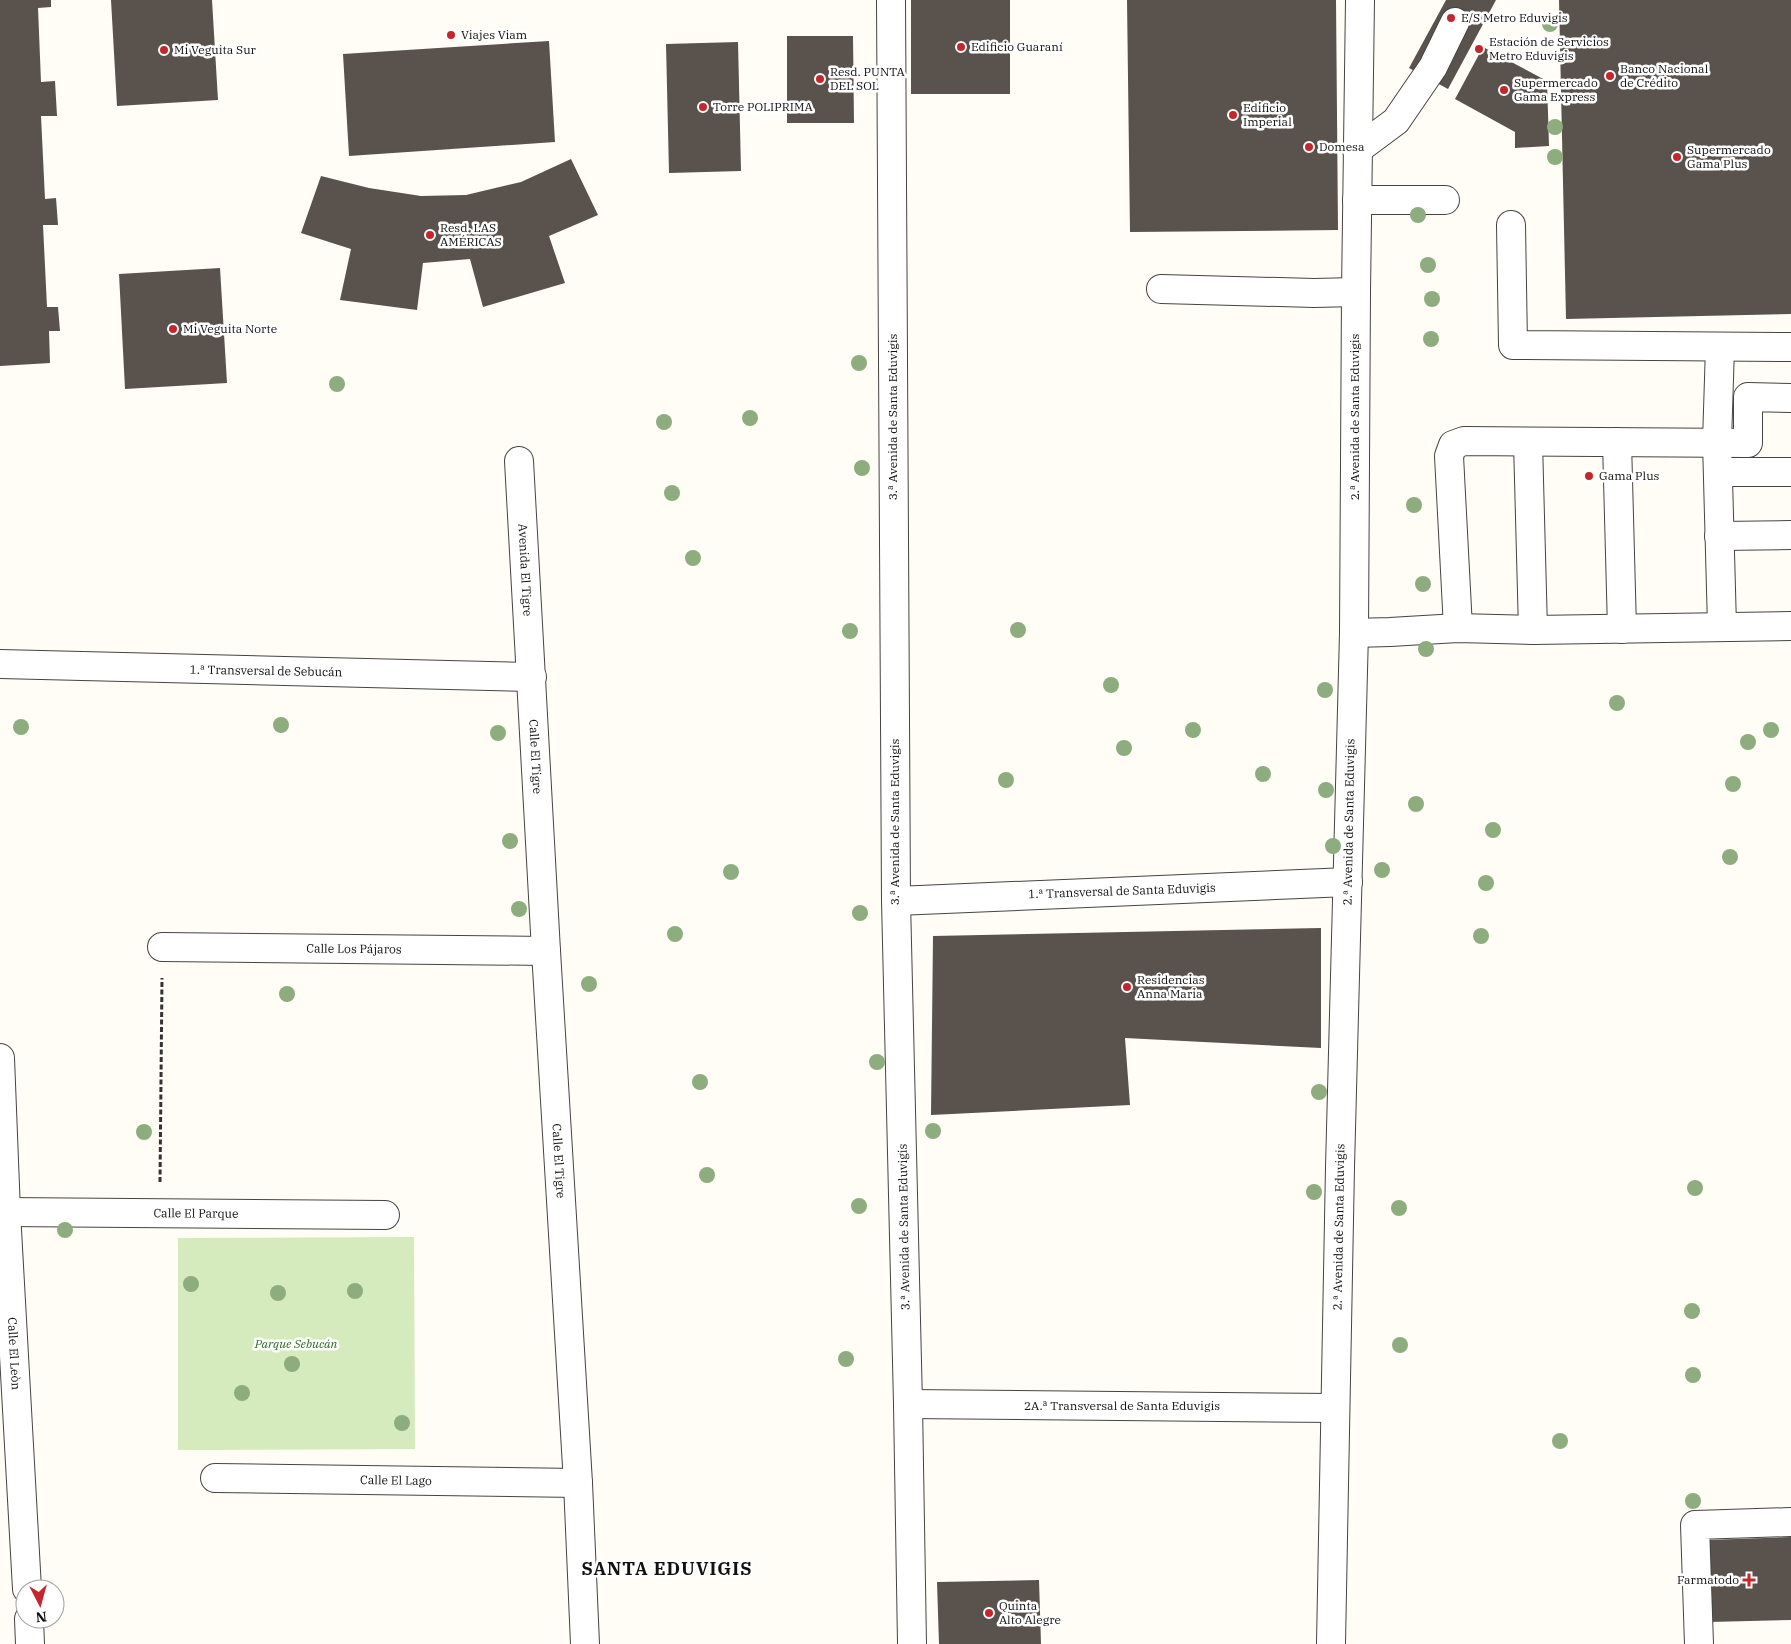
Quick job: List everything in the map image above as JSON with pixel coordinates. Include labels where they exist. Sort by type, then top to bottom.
[{"type":"street","name":"3.ª Avenida de Santa Eduvigis","points":[[891,0],[896,901],[912,1644]]},
{"type":"street","name":"2.ª Avenida de Santa Eduvigis","points":[[1331,1644],[1354,633],[1357,150],[1360,0]]},
{"type":"street","points":[[1357,150],[1396,121],[1433,67],[1455,22]]},
{"type":"street","points":[[1357,200],[1445,200]]},
{"type":"street","points":[[1511,225],[1513,345],[1791,347]]},
{"type":"street","points":[[1160,289],[1314,294],[1356,292]]},
{"type":"street","points":[[1720,347],[1717,442],[1722,626]]},
{"type":"street","points":[[1458,628],[1449,456],[1454,445],[1464,441],[1748,442],[1748,397],[1791,398]]},
{"type":"street","points":[[1528,442],[1533,630]]},
{"type":"street","points":[[1617,442],[1622,629]]},
{"type":"street","name":"Avenida El Tigre","points":[[519,461],[532,677]]},
{"type":"street","points":[[1719,472],[1791,472]]},
{"type":"street","points":[[1719,536],[1791,535]]},
{"type":"street","points":[[1354,633],[1458,628],[1533,630],[1791,626]]},
{"type":"street","name":"1.ª Transversal de Sebucán","points":[[0,664],[532,677]]},
{"type":"street","name":"Calle El Tigre","points":[[532,677],[546,951],[578,1483],[585,1644]]},
{"type":"street","name":"1.ª Transversal de Santa Eduvigis","points":[[896,901],[1348,882]]},
{"type":"street","name":"Calle Los Pájaros","points":[[162,948],[546,951]]},
{"type":"street","name":"Calle El Leòn","points":[[0,1058],[6,1212],[26,1579]]},
{"type":"street","name":"Calle El Parque","points":[[6,1212],[385,1215]]},
{"type":"street","name":"2A.ª Transversal de Santa Eduvigis","points":[[908,1404],[1335,1408]]},
{"type":"street","name":"Calle El Lago","points":[[215,1478],[578,1483]]},
{"type":"street","points":[[1699,1644],[1695,1525],[1791,1522]]},
{"type":"street","points":[[29,1629],[30,1644]]},
{"type":"path","points":[[160,1212],[162,948]]},
{"type":"green space","name":"Parque Sebucán","points":[[414,1237],[415,1449],[178,1450],[178,1238]]},
{"type":"building","points":[[0,0],[51,0],[51,7],[38,8],[41,82],[55,81],[57,116],[41,116],[45,199],[56,198],[58,225],[43,225],[47,307],[58,307],[60,331],[49,331],[50,363],[0,366]]},
{"type":"building","name":"Mi Veguita Sur","points":[[111,0],[212,0],[218,100],[117,106]]},
{"type":"building","name":"Edificio Guaraní","points":[[911,0],[1010,0],[1010,94],[911,94]]},
{"type":"building","name":"Edificio Imperial","points":[[1127,0],[1336,0],[1338,230],[1130,232]]},
{"type":"building","points":[[1446,0],[1496,0],[1448,89],[1409,68]]},
{"type":"building","name":"Supermercado Gama Plus","points":[[1559,0],[1791,0],[1791,314],[1566,319]]},
{"type":"building","name":"Resd. PUNTA DEL SOL","points":[[787,36],[853,36],[854,123],[787,123]]},
{"type":"building","points":[[549,41],[555,142],[349,156],[343,54]]},
{"type":"building","name":"Torre POLIPRIMA","points":[[738,42],[741,171],[669,173],[666,44]]},
{"type":"building","name":"Supermercado Gama Express","points":[[1483,47],[1547,81],[1549,146],[1515,148],[1515,132],[1455,99]]},
{"type":"building","name":"Resd. LAS AMÉRICAS","points":[[571,159],[598,215],[549,236],[565,283],[483,307],[470,259],[423,263],[417,310],[340,300],[351,249],[301,233],[321,176],[369,188],[421,196],[466,195],[521,182]]},
{"type":"building","name":"Mi Veguita Norte","points":[[220,268],[227,383],[125,389],[119,274]]},
{"type":"building","name":"Residencias Anna Maria","points":[[1321,928],[1321,1048],[1125,1038],[1130,1105],[931,1115],[933,936]]},
{"type":"building","name":"Farmatodo","points":[[1791,1537],[1791,1620],[1709,1622],[1707,1540]]},
{"type":"building","name":"Quinta Alto Alegre","points":[[1039,1580],[1041,1644],[939,1644],[937,1582]]},
{"type":"place","name":"E/S Metro Eduvigis","points":[[1451,18]]},
{"type":"place","name":"Viajes Viam","points":[[451,35]]},
{"type":"place","name":"Edificio Guaraní","points":[[961,47]]},
{"type":"place","name":"Estación de Servicios Metro Eduvigis","points":[[1479,49]]},
{"type":"place","name":"Mi Veguita Sur","points":[[164,50]]},
{"type":"place","name":"Banco Nacional de Crédito","points":[[1610,76]]},
{"type":"place","name":"Resd. PUNTA DEL SOL","points":[[820,79]]},
{"type":"place","name":"Supermercado Gama Express","points":[[1504,90]]},
{"type":"place","name":"Torre POLIPRIMA","points":[[703,107]]},
{"type":"place","name":"Edificio Imperial","points":[[1233,115]]},
{"type":"place","name":"Domesa","points":[[1309,147]]},
{"type":"place","name":"Supermercado Gama Plus","points":[[1677,157]]},
{"type":"place","name":"Resd. LAS AMÉRICAS","points":[[430,235]]},
{"type":"place","name":"Mi Veguita Norte","points":[[173,329]]},
{"type":"place","name":"Gama Plus","points":[[1589,476]]},
{"type":"place","name":"Residencias Anna Maria","points":[[1127,987]]},
{"type":"place","name":"Farmatodo","points":[[1749,1580]]},
{"type":"place","name":"Quinta Alto Alegre","points":[[989,1613]]},
{"type":"district","name":"SANTA EDUVIGIS","points":[[667,1569]]}]
